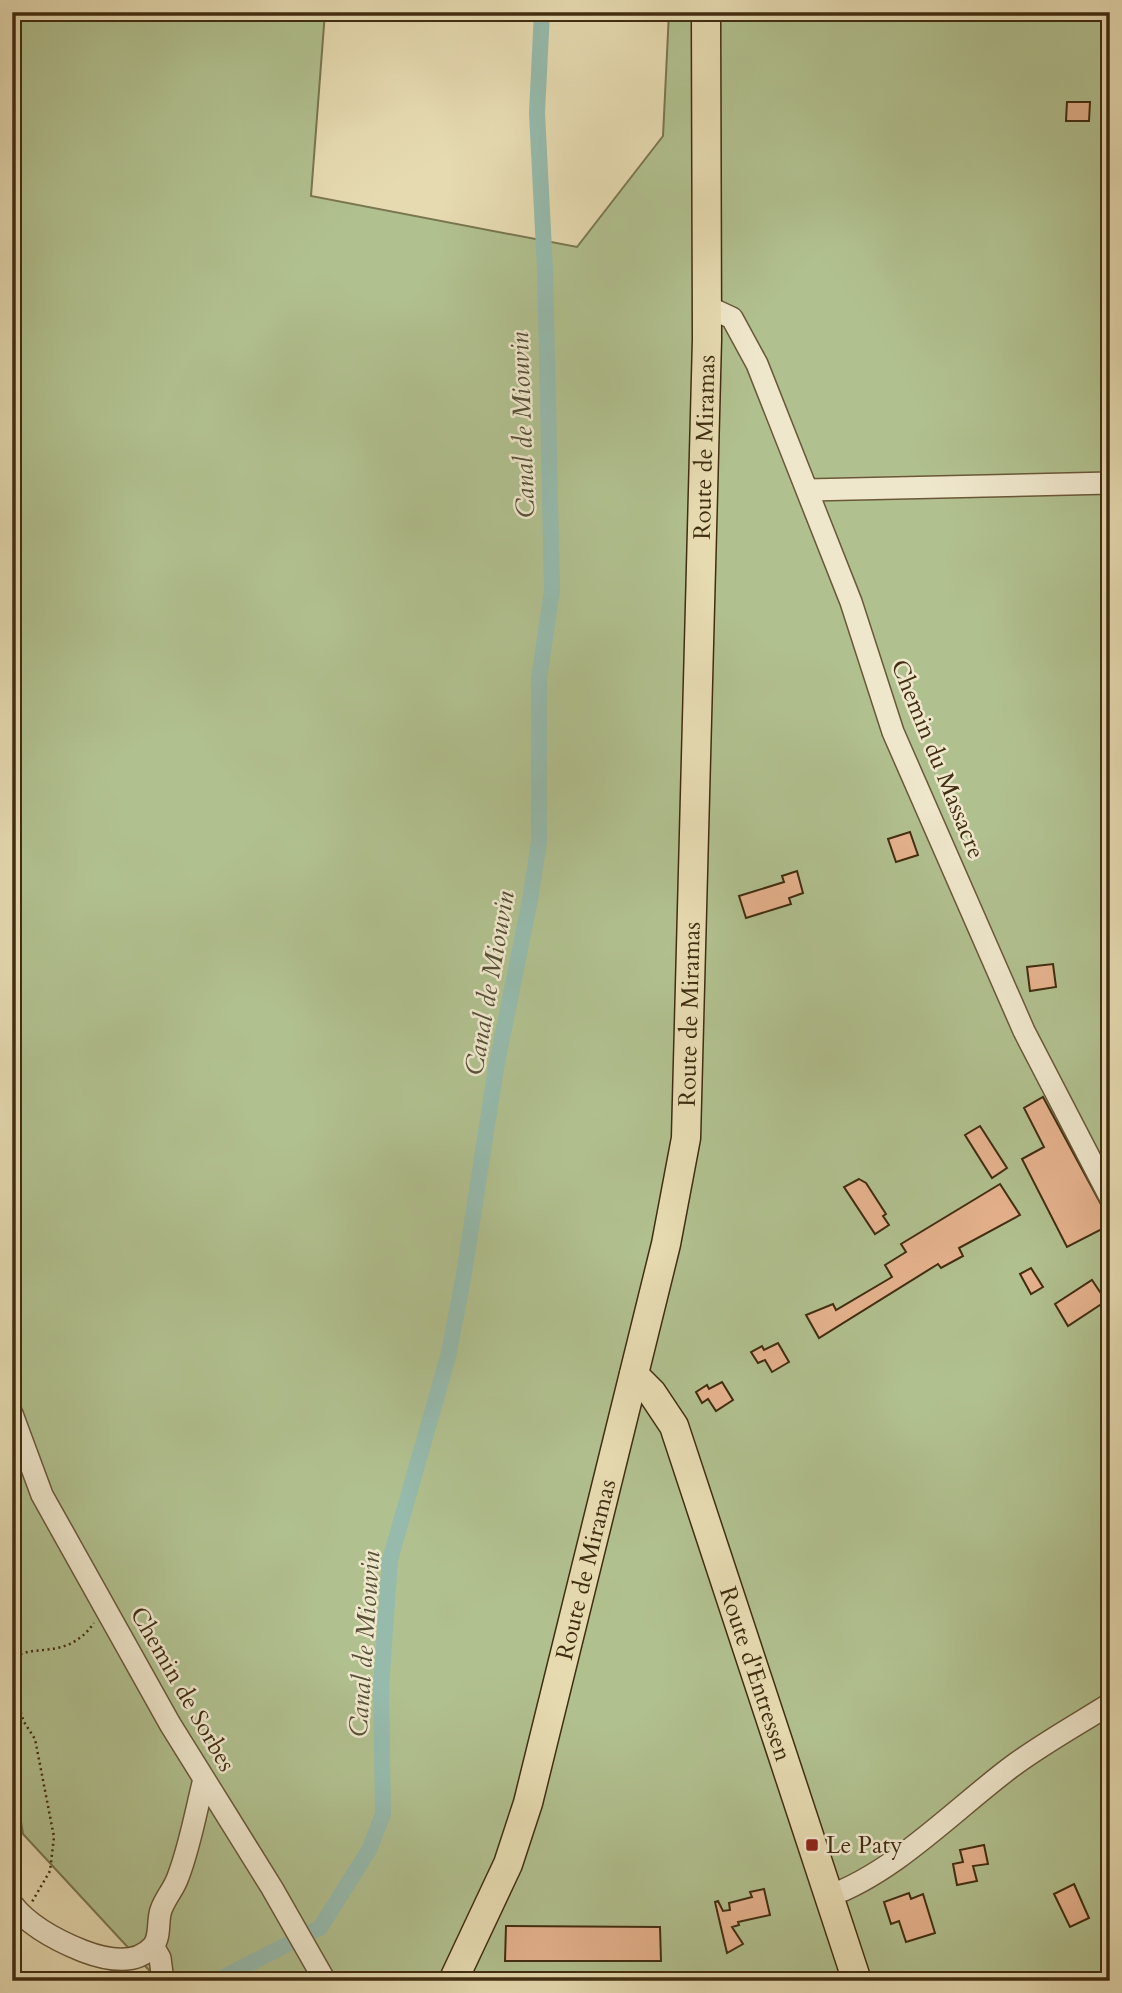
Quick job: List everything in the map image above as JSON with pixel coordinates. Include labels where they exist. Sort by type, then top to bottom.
[{"type":"main road","name":"Route de Miramas","points":[[453,1981],[508,1864],[528,1804],[634,1375],[675,1202],[686,1138],[707,311],[706,12]]},
{"type":"main road","name":"Route d'Entressen","points":[[634,1375],[652,1393],[674,1426],[857,1981]]},
{"type":"street","name":"Chemin du Massacre","points":[[707,311],[717,311],[732,318],[744,339],[808,490],[851,602],[893,732],[1024,1031],[1110,1198]]},
{"type":"street","points":[[808,490],[1110,482]]},
{"type":"street","name":"Chemin de Sorbes","points":[[12,1414],[42,1495],[204,1779],[325,1981]]},
{"type":"street","points":[[829,1896],[865,1878],[940,1826],[1014,1765],[1110,1704]]},
{"type":"street","points":[[163,1981],[160,1958],[153,1946],[159,1913],[180,1874],[204,1779]]},
{"type":"street","points":[[19,1911],[67,1944],[107,1959],[125,1959],[141,1954],[153,1946]]},
{"type":"path","points":[[12,1661],[25,1652],[52,1650],[76,1643],[105,1607]]},
{"type":"path","points":[[12,1686],[24,1722],[35,1739],[54,1836],[48,1875],[19,1911]]},
{"type":"green space","points":[[12,12],[325,12],[311,196],[577,247],[663,136],[669,12],[1110,12],[1110,1981],[159,1981],[23,1834],[12,1768]]},
{"type":"building","points":[[1067,102],[1090,102],[1089,121],[1066,121]]},
{"type":"building","points":[[910,832],[918,855],[896,862],[888,839]]},
{"type":"building","points":[[797,871],[803,893],[789,898],[791,904],[746,918],[739,896],[784,882],[782,876]]},
{"type":"building","points":[[1053,964],[1056,987],[1030,991],[1027,967]]},
{"type":"building","points":[[1043,1097],[1110,1221],[1110,1225],[1067,1247],[1022,1159],[1044,1147],[1024,1108]]},
{"type":"building","points":[[980,1126],[1007,1168],[992,1178],[965,1135]]},
{"type":"building","points":[[859,1179],[866,1183],[886,1214],[883,1216],[889,1225],[875,1234],[844,1187]]},
{"type":"building","points":[[1000,1184],[1020,1215],[959,1248],[963,1256],[941,1268],[938,1264],[819,1338],[806,1315],[833,1304],[836,1310],[892,1277],[885,1265],[906,1252],[901,1244]]},
{"type":"building","points":[[1031,1268],[1043,1287],[1031,1294],[1020,1274]]},
{"type":"building","points":[[1092,1280],[1106,1301],[1068,1326],[1055,1304]]},
{"type":"building","points":[[778,1343],[789,1362],[772,1372],[765,1360],[758,1363],[751,1352],[762,1346],[764,1350]]},
{"type":"building","points":[[722,1382],[733,1400],[716,1411],[708,1399],[702,1403],[696,1392],[707,1385],[709,1389]]},
{"type":"building","points":[[984,1845],[988,1864],[973,1866],[977,1881],[957,1885],[953,1864],[963,1862],[960,1850]]},
{"type":"building","points":[[1074,1884],[1089,1918],[1070,1927],[1054,1894]]},
{"type":"building","points":[[764,1889],[770,1915],[738,1922],[739,1925],[732,1927],[743,1944],[727,1953],[715,1902],[718,1901],[723,1911],[730,1910],[729,1903],[752,1897],[750,1892]]},
{"type":"building","points":[[909,1893],[911,1899],[923,1894],[935,1933],[906,1942],[899,1921],[891,1924],[884,1902]]},
{"type":"building","points":[[506,1926],[660,1927],[661,1961],[505,1961]]},
{"type":"waterway","name":"Canal de Miouvin","points":[[313,1931],[320,1928],[369,1850],[383,1814],[381,1688],[390,1560],[448,1357],[463,1280],[496,1068],[539,842],[539,679],[552,590],[545,269],[537,113],[542,12]]},
{"type":"waterway","name":"Canal de Miouvin","points":[[216,1981],[292,1942]]},
{"type":"place","name":"Le Paty","points":[[812,1845]]}]
